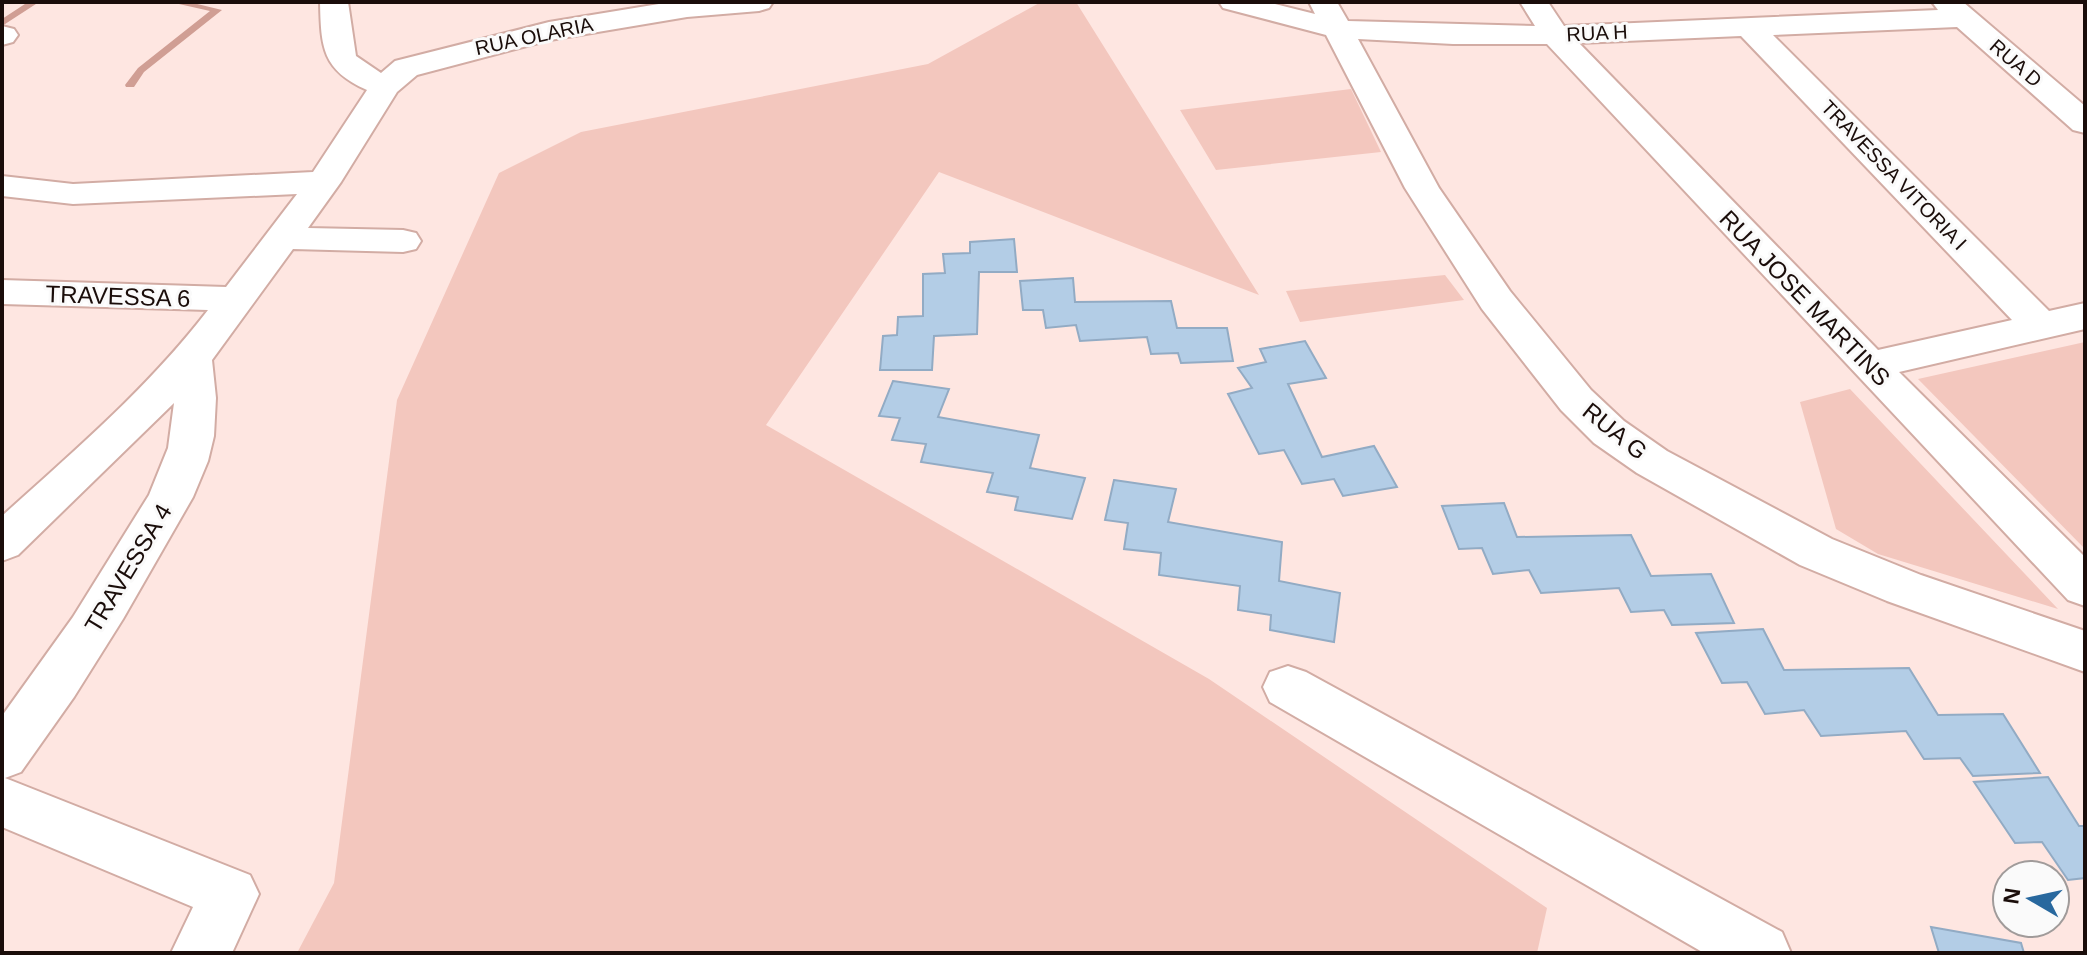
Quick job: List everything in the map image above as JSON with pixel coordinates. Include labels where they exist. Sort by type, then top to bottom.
[{"type":"street","points":[[334,2],[336,40],[341,60],[362,77],[396,77]]},
{"type":"street","name":"RUA OLARIA","points":[[396,77],[549,31],[687,8],[759,2]]},
{"type":"street","name":"RUA H","points":[[1233,2],[1429,34],[1555,35],[1748,26],[1956,10]]},
{"type":"street","name":"RUA JOSE MARTINS","points":[[1534,2],[1555,35],[2085,587]]},
{"type":"street","name":"RUA D","points":[[1956,10],[2085,123]]},
{"type":"street","name":"RUA G","points":[[1330,16],[1422,188],[1496,300],[1576,400],[1609,432],[1652,462],[1816,552],[1919,593],[2085,652]]},
{"type":"street","name":"TRAVESSA VITORIA I","points":[[1748,26],[2040,325]]},
{"type":"street","points":[[2,543],[124,430],[192,359],[233,299],[285,238],[396,77]]},
{"type":"street","points":[[2,186],[73,194],[324,182]]},
{"type":"street","points":[[285,238],[403,241]]},
{"type":"street","name":"TRAVESSA 6","points":[[2,292],[233,299]]},
{"type":"street","points":[[1869,365],[2085,316]]},
{"type":"street","name":"TRAVESSA 4","points":[[2,756],[19,708],[120,584],[172,495],[187,459],[198,405],[192,359]]},
{"type":"street","points":[[1288,687],[1761,953]]},
{"type":"street","points":[[2,802],[230,894],[201,953]]},
{"type":"shaded area","points":[[1041,2],[1076,2],[1259,295],[939,172],[766,425],[1209,679],[1547,908],[1537,953],[297,953],[334,883],[397,400],[499,173],[581,132],[928,64]]},
{"type":"shaded area","points":[[1351,89],[1381,152],[1216,170],[1180,110]]},
{"type":"shaded area","points":[[1445,275],[1464,300],[1300,322],[1286,291]]},
{"type":"shaded area","points":[[2085,342],[2085,549],[1918,379]]},
{"type":"shaded area","points":[[1850,389],[2058,609],[1878,554],[1836,529],[1800,402]]},
{"type":"building","points":[[1014,239],[1017,272],[979,272],[977,334],[934,336],[932,370],[880,370],[883,336],[897,335],[898,317],[923,316],[923,274],[945,273],[943,254],[970,253],[970,242]]},
{"type":"building","points":[[1073,278],[1075,302],[1171,301],[1177,328],[1227,328],[1233,361],[1181,363],[1178,353],[1151,354],[1147,337],[1080,341],[1076,325],[1046,328],[1043,310],[1023,310],[1020,281]]},
{"type":"building","points":[[1305,341],[1326,378],[1288,384],[1322,457],[1374,446],[1397,487],[1343,496],[1334,479],[1302,484],[1284,450],[1259,454],[1228,394],[1252,388],[1238,368],[1266,362],[1260,349]]},
{"type":"building","points":[[893,381],[949,389],[938,417],[1039,435],[1030,468],[1085,478],[1072,519],[1015,510],[1018,497],[987,492],[993,473],[921,462],[926,444],[892,440],[900,418],[879,416]]},
{"type":"building","points":[[1114,480],[1176,489],[1168,522],[1282,542],[1279,581],[1340,593],[1334,642],[1270,630],[1271,615],[1238,610],[1240,586],[1159,575],[1161,553],[1124,549],[1128,523],[1105,520]]},
{"type":"building","points":[[1504,503],[1517,537],[1631,535],[1651,576],[1711,574],[1734,623],[1672,625],[1664,610],[1631,612],[1619,588],[1541,593],[1529,570],[1493,574],[1482,548],[1459,549],[1442,506]]},
{"type":"building","points":[[1763,629],[1784,670],[1909,668],[1938,715],[2003,714],[2040,773],[1973,776],[1960,758],[1924,759],[1906,731],[1821,736],[1804,710],[1765,714],[1747,682],[1722,683],[1696,633]]},
{"type":"building","points":[[2048,777],[2079,826],[2085,826],[2085,878],[2071,880],[2071,859],[2054,859],[2042,842],[2015,843],[1974,782]]},
{"type":"building","points":[[1931,927],[2021,943],[2024,953],[1939,953]]},
{"type":"waterway","points":[[2,23],[34,2]]},
{"type":"waterway","points":[[130,85],[141,70],[217,10],[175,2]]}]
